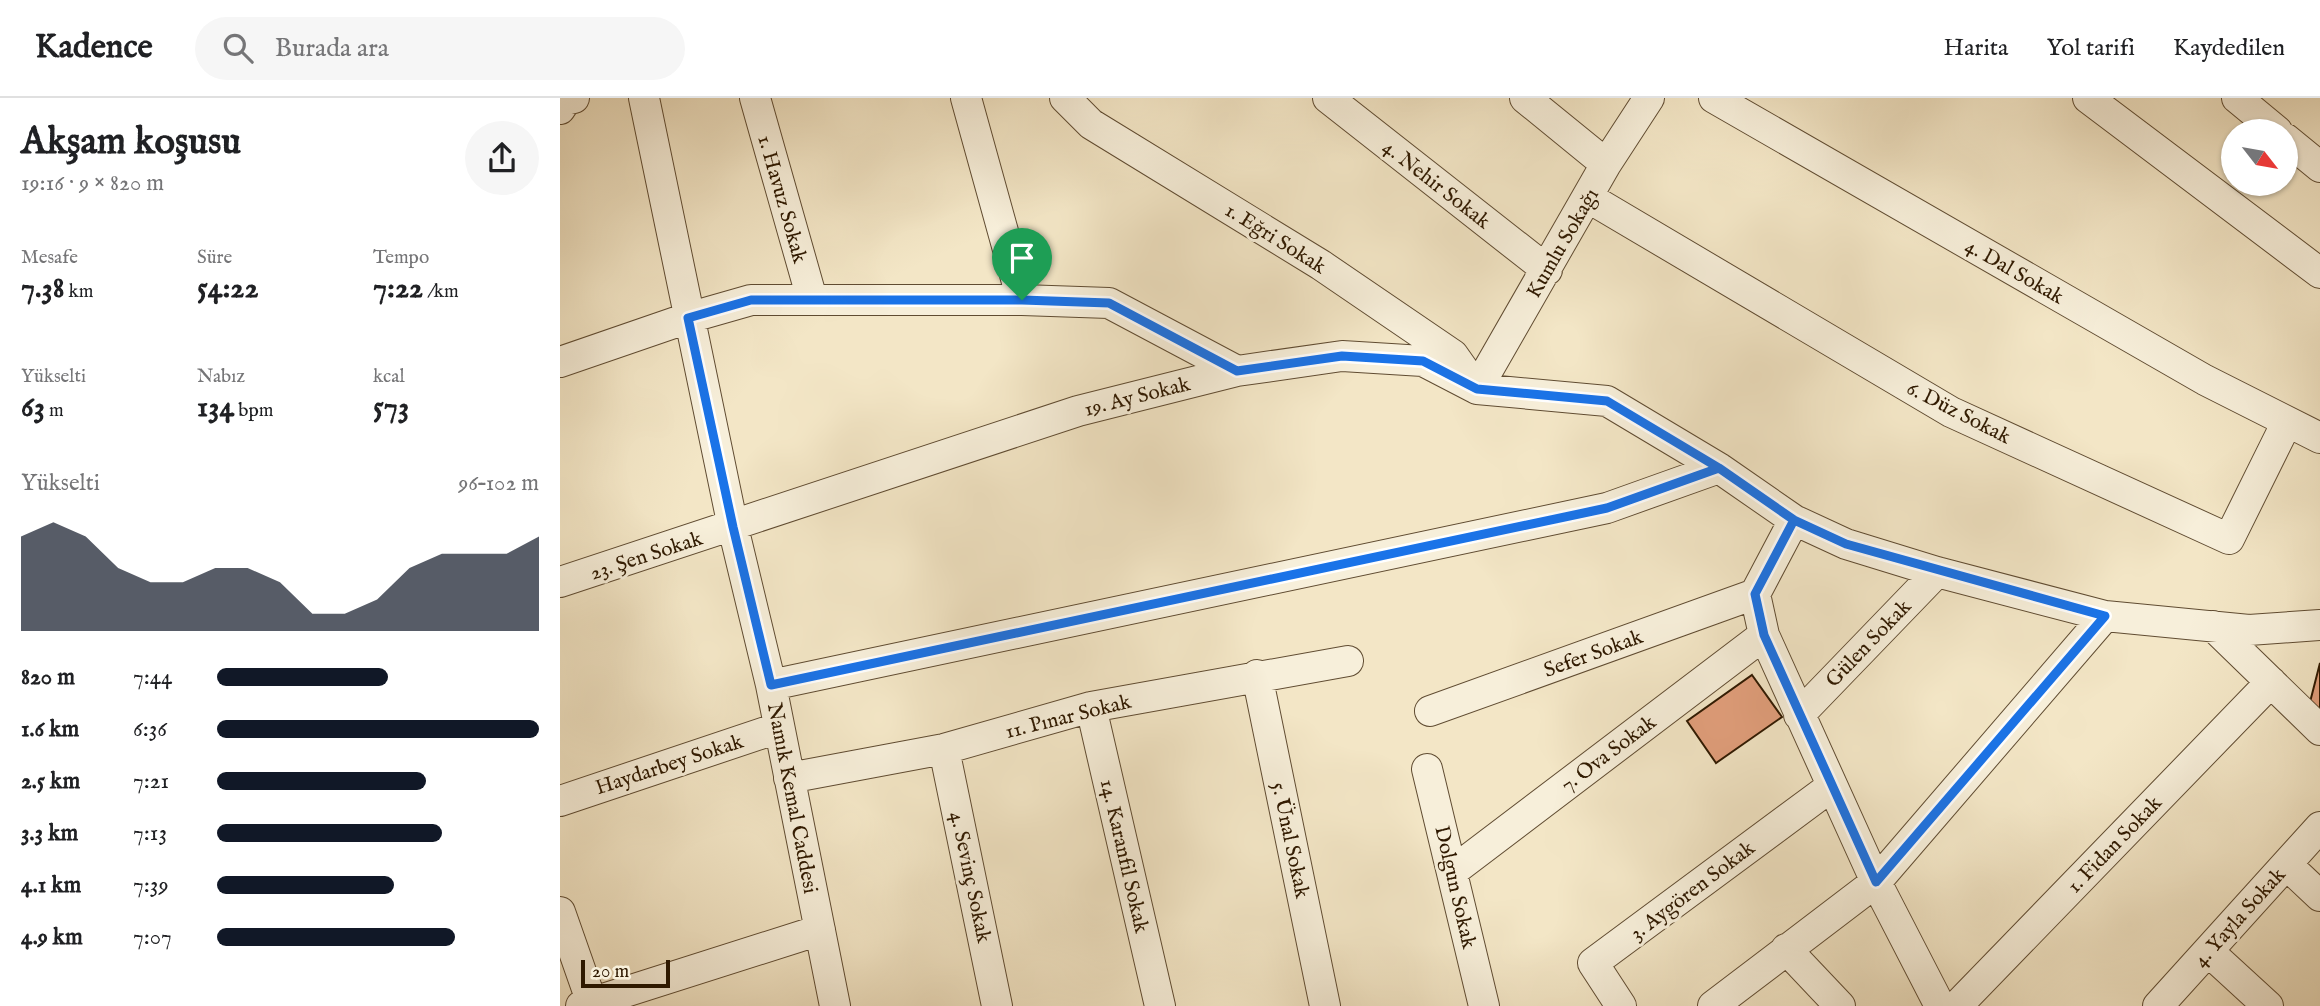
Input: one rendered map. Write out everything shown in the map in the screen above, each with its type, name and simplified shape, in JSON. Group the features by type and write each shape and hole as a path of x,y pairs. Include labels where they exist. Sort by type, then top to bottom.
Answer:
{"street":[{"path":"560,109 566,100 574,98"},
{"name":"Namık Kemal Caddesi","path":"643,98 733,527 771,685 835,1006"},
{"name":"1. Havuz Sokak","path":"755,98 812,299"},
{"path":"966,98 1022,300"},
{"name":"1. Eğri Sokak","path":"1065,98 1091,124 1321,264 1453,355 1477,389"},
{"name":"4. Nehir Sokak","path":"1328,98 1548,270"},
{"path":"1525,98 1606,164"},
{"name":"Kumlu Sokağı","path":"1477,389 1548,270 1606,164 1649,98"},
{"name":"4. Dal Sokak","path":"1714,98 2193,373 2320,438"},
{"path":"2088,98 2320,273"},
{"path":"2236,98 2262,119"},
{"path":"2298,149 2320,167"},
{"name":"6. Düz Sokak","path":"1589,198 1951,412 2229,539 2287,422"},
{"path":"560,362 688,318 751,300 1022,300 1109,303 1237,371"},
{"name":"19. Ay Sokak","path":"733,527 1078,411 1237,371 1342,356 1423,361 1477,389 1607,401 1719,468 1794,520 1846,544 1937,572 2105,616 2249,630 2320,625"},
{"path":"771,685 1607,508 1719,468"},
{"path":"1794,520 1755,594 1764,635 1876,882 1940,1006"},
{"name":"23. Şen Sokak","path":"560,582 733,527"},
{"name":"Gülen Sokak","path":"1799,715 1937,572"},
{"name":"Sefer Sokak","path":"1430,712 1755,594"},
{"path":"1713,1006 1876,882 2105,616"},
{"path":"2213,626 2320,730"},
{"name":"7. Ova Sokak","path":"1452,872 1764,635"},
{"name":"11. Pınar Sokak","path":"789,778 944,749 1091,706 1348,661"},
{"name":"5. Ünal Sokak","path":"1257,675 1325,1006"},
{"name":"1. Fidan Sokak","path":"1957,1006 2271,682"},
{"name":"14. Karanfil Sokak","path":"1091,706 1160,1006"},
{"name":"Haydarbey Sokak","path":"560,801 778,728"},
{"name":"4. Sevinç Sokak","path":"944,749 998,1006"},
{"name":"Dolgun Sokak","path":"1427,769 1484,1006"},
{"name":"3. Aygören Sokak","path":"1621,1006 1593,962 1832,786"},
{"name":"4. Yayla Sokak","path":"2158,1006 2320,827"},
{"path":"2287,865 2320,896"},
{"path":"560,912 588,1005 820,930"},
{"path":"1786,949 1840,1006"},
{"path":"2208,951 2268,1006"}],"building":[{"path":"2320,663 2320,709 2309,706"},
{"path":"1752,675 1782,717 1716,763 1687,721"}],"route":[{"path":"1022,300 751,300 688,318 733,527 771,685 1607,508 1719,468 1794,520 1755,594 1764,635 1876,882 2105,616 1937,572 1846,544 1794,520 1719,468 1607,401 1477,389 1423,361 1342,356 1237,371 1109,303 1022,300"}]}
